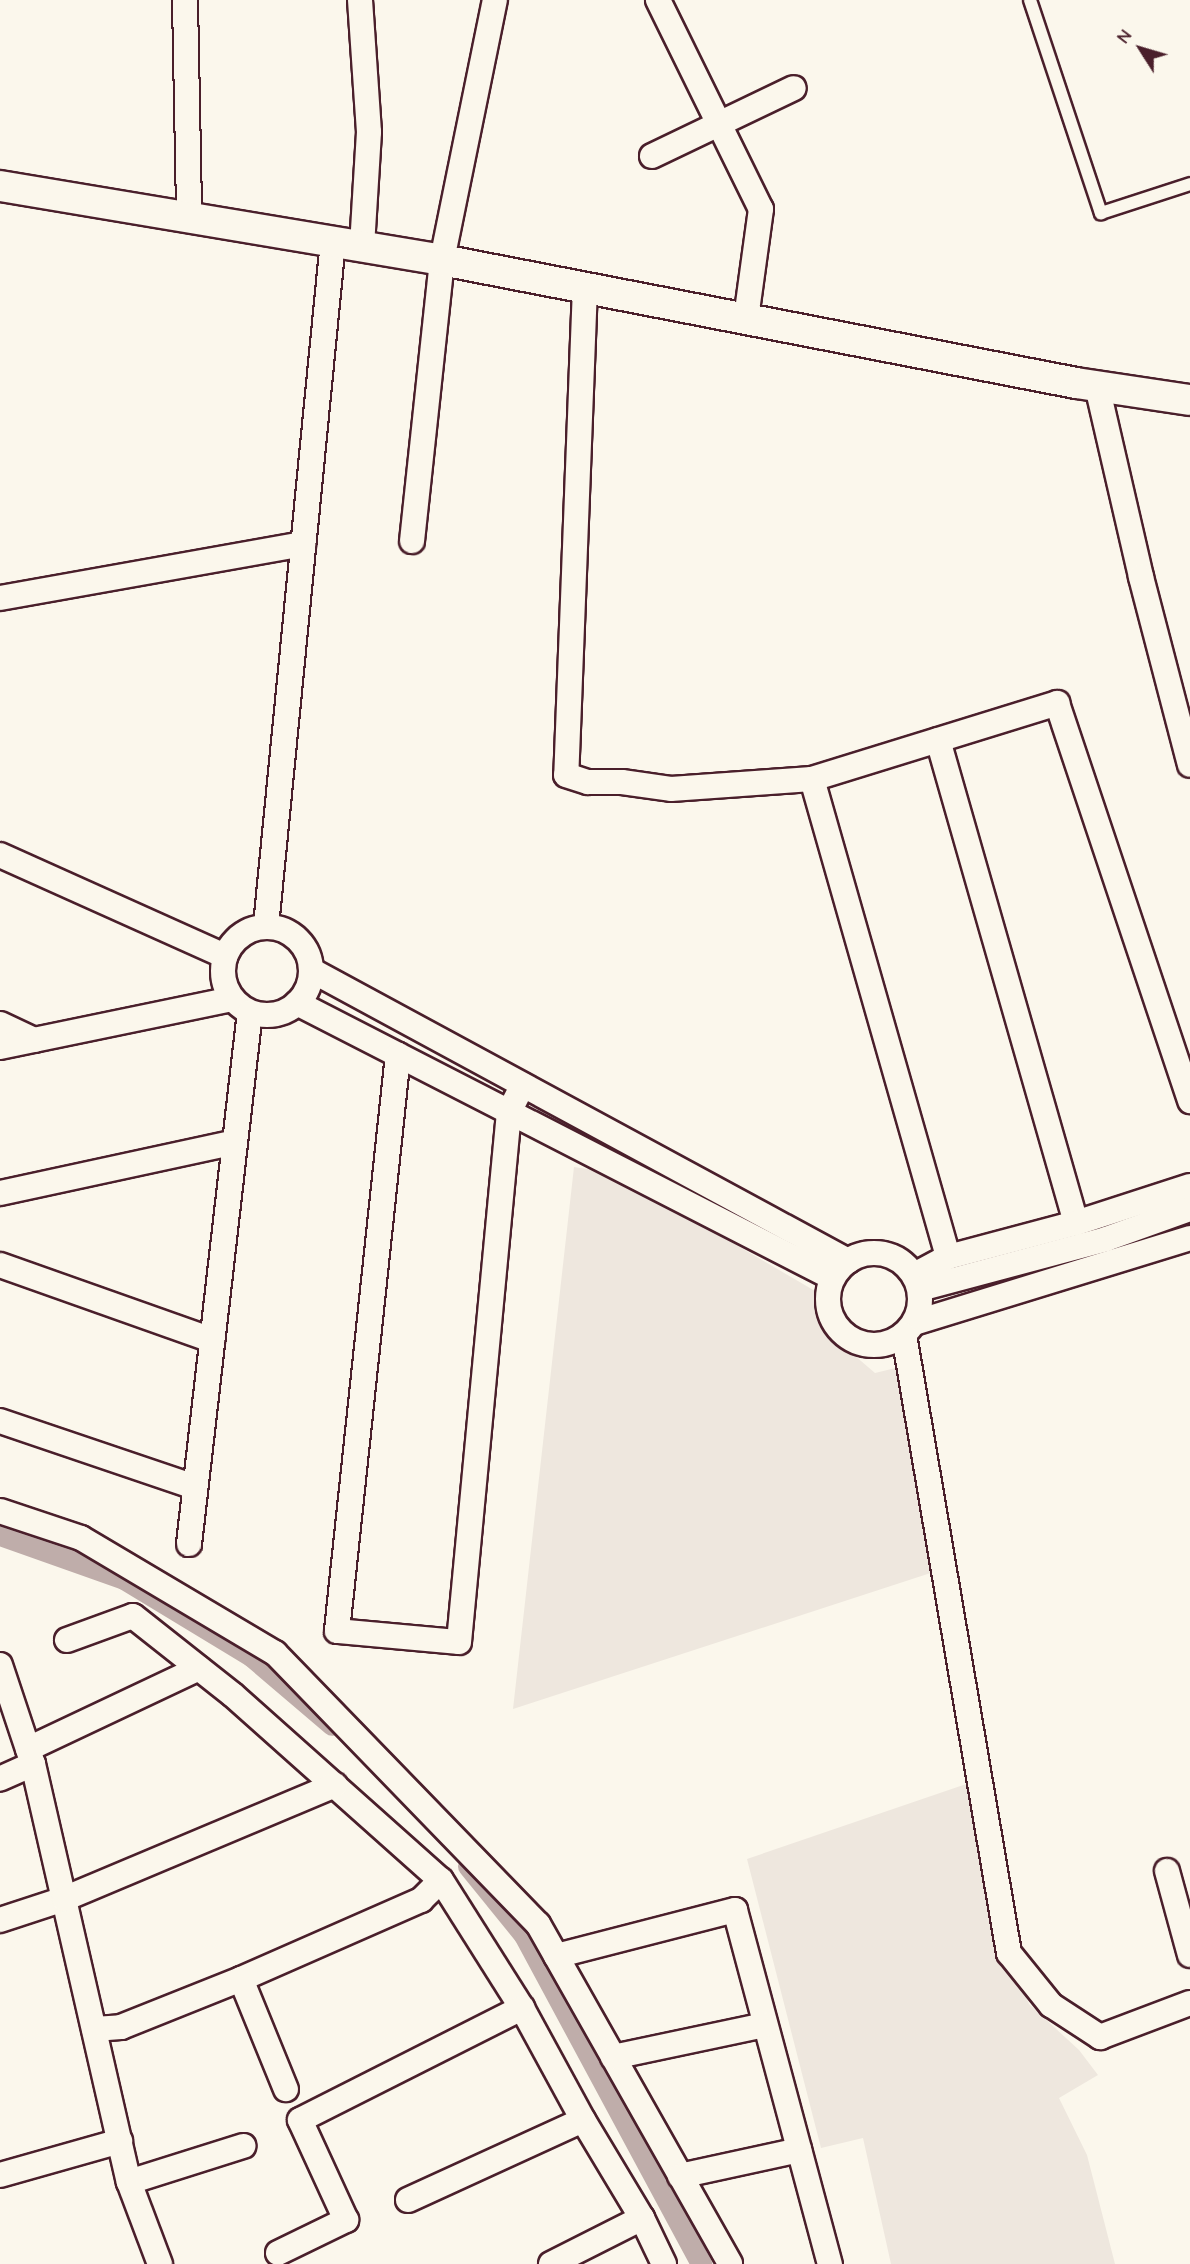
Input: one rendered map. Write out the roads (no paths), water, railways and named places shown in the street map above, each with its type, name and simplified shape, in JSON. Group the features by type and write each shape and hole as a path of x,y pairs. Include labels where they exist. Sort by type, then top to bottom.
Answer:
{"street":[{"path":"185,0 188,218"},
{"path":"360,0 369,132 362,248"},
{"path":"412,541 442,261 495,0"},
{"path":"658,0 761,209 746,318"},
{"path":"652,156 794,88"},
{"path":"0,186 442,261 1097,386 1190,400"},
{"path":"267,926 333,242"},
{"path":"585,287 566,775 588,782 622,782 671,789 811,779 1057,702 1190,1101"},
{"path":"1097,386 1141,578 1190,765"},
{"path":"0,598 303,544"},
{"path":"938,740 1076,1223"},
{"path":"811,779 947,1256"},
{"path":"0,855 225,956"},
{"path":"267,926 293,934 303,944 311,970 305,994 297,1003 271,1016 241,1005 224,985 222,971 225,956 241,935 267,926"},
{"path":"311,970 699,1180 840,1269"},
{"path":"348,1029 363,998"},
{"path":"297,1003 687,1203 840,1269"},
{"path":"0,1047 241,1005"},
{"path":"189,1544 235,1142 241,1005"},
{"path":"0,1024 34,1040"},
{"path":"398,1055 337,1631 459,1642 509,1112 523,1085"},
{"path":"588,1153 603,1128"},
{"path":"0,1193 235,1142"},
{"path":"687,1203 699,1180"},
{"path":"917,1282 947,1256 1076,1223 1190,1186"},
{"path":"1188,1217 909,1329 890,1343 875,1346 859,1343 845,1335 829,1311 827,1298 840,1269 876,1252 891,1255 917,1282 919,1312 909,1329 1009,1953 1051,2005 1100,2037 1190,2003"},
{"path":"917,1282 1190,1238"},
{"path":"0,1265 212,1340"},
{"path":"0,1421 195,1487"},
{"path":"0,1511 81,1538 275,1653 538,1924 730,2264"},
{"path":"67,1640 133,1616 199,1668 442,1880 522,2008 583,2120 642,2218 664,2264"},
{"path":"0,1665 30,1756 129,2182 160,2264"},
{"path":"0,1779 30,1756 199,1668"},
{"path":"0,1920 64,1899 335,1785"},
{"path":"1167,1871 1190,1955"},
{"path":"94,2029 121,2027 241,1979 421,1899 442,1880"},
{"path":"556,1956 735,1910 830,2264"},
{"path":"241,1979 286,2090"},
{"path":"278,2253 346,2220 300,2120 522,2008"},
{"path":"613,2057 765,2025"},
{"path":"408,2200 583,2120"},
{"path":"0,2175 120,2141"},
{"path":"129,2182 243,2146"},
{"path":"680,2176 799,2150"},
{"path":"551,2264 642,2218"}],"lane":[{"path":"1030,0 1101,213 1190,184"}],"waterway":[{"path":"0,1535 124,1579 251,1656 332,1725"},
{"path":"468,1866 524,1935 701,2264"}]}
